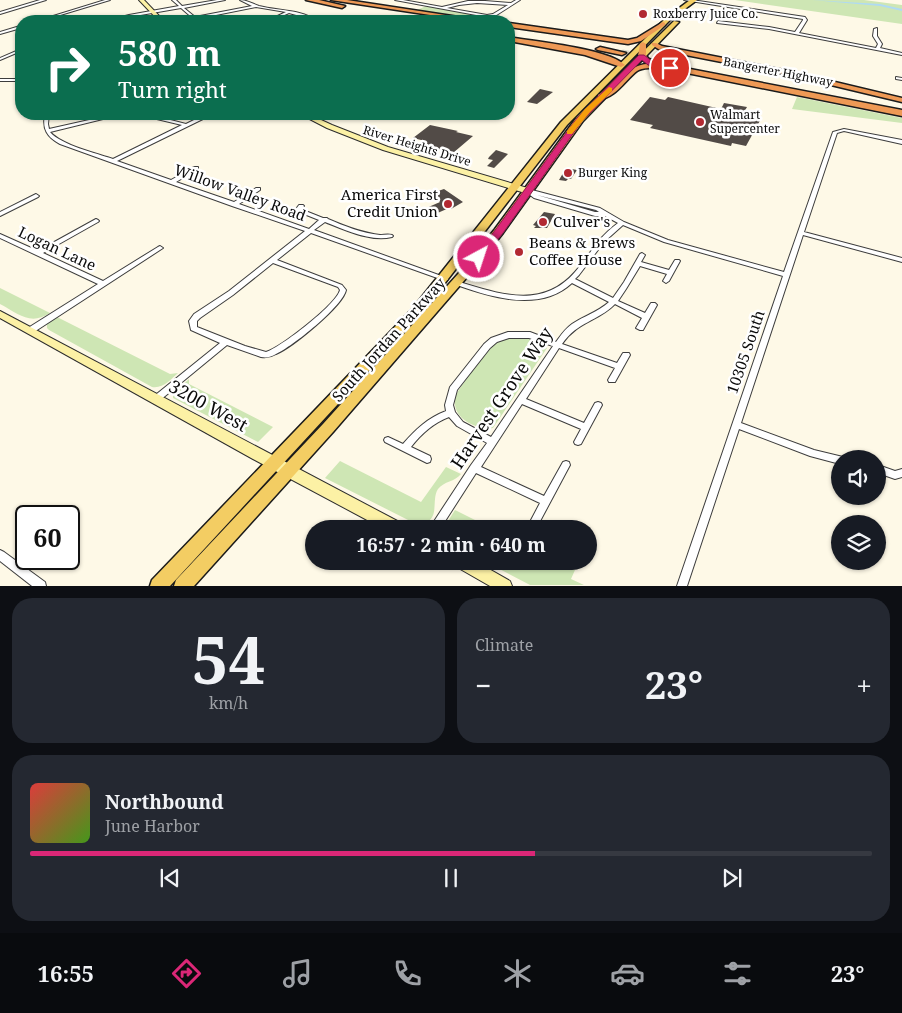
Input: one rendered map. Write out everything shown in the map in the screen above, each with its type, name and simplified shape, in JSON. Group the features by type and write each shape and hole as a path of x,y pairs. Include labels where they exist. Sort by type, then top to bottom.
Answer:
{"highway":[{"path":"327,0 418,15"},
{"path":"334,0 440,15"},
{"path":"312,1 378,14"},
{"path":"312,1 399,15"},
{"path":"515,26 591,37 638,41 655,27 663,24"},
{"name":"Bangerter Highway","path":"515,32 639,52 902,102"},
{"path":"591,37 621,43 639,52 651,63 682,71"},
{"path":"515,40 592,55 621,65"},
{"path":"592,55 605,56 658,48 789,73 902,102"},
{"path":"639,52 689,54"},
{"path":"634,65 639,52"},
{"name":"Bangerter Highway","path":"639,52 902,108"},
{"path":"601,97 615,88 638,67 650,66 902,113"}],"main road":[{"name":"South Jordan Parkway","path":"158,586 281,467 450,281 514,186 544,147 621,65 639,52 695,3 691,0 688,2 663,24 639,52"},
{"name":"South Jordan Parkway","path":"182,586 382,349 495,238 576,124 634,65"}],"street":[{"path":"0,12 44,0"},
{"path":"57,15 108,0"},
{"path":"141,0 155,15"},
{"path":"174,0 191,15"},
{"path":"137,15 223,0"},
{"path":"242,0 255,6 297,15"},
{"path":"397,0 483,15"},
{"path":"491,15 518,0"},
{"path":"691,0 804,18 805,20 796,34"},
{"path":"443,8 453,3 468,1 511,4"},
{"path":"209,15 255,6"},
{"path":"282,15 287,13"},
{"path":"718,22 878,48 902,54"},
{"path":"0,33 15,29"},
{"path":"876,29 875,36 880,44 878,48"},
{"path":"0,59 15,53"},
{"path":"0,80 15,80"},
{"path":"46,120 46,131 94,120"},
{"path":"166,120 186,125"},
{"path":"113,162 196,120"},
{"name":"River Heights Drive","path":"315,120 375,146 514,186 528,191 536,197 595,214 604,214 666,241 787,275"},
{"name":"10305 South","path":"682,586 835,132 839,130 902,142"},
{"name":"Willow Valley Road","path":"46,131 52,138 62,143 113,162 497,296 523,298 548,294 571,280"},
{"path":"171,182 196,168"},
{"path":"234,204 258,189"},
{"path":"0,214 36,196"},
{"path":"301,206 299,209 301,211 375,237 384,239 390,236"},
{"path":"272,260 338,285 343,290 341,297 301,333 276,352 266,355 257,354 194,328 195,318 231,293 272,260 309,231 325,220"},
{"path":"37,254 96,221"},
{"path":"622,223 604,236 571,280 646,317"},
{"path":"801,233 902,260"},
{"name":"Logan Lane","path":"0,236 103,284"},
{"path":"31,330 160,248"},
{"path":"613,302 642,255"},
{"path":"666,281 677,261"},
{"path":"638,263 671,273"},
{"name":"Harvest Grove Way","path":"440,520 565,334 574,324 603,310 613,302"},
{"path":"640,328 653,305"},
{"name":"3200 West","path":"0,314 381,520"},
{"path":"492,441 465,428 451,414 449,401 453,389 494,340 503,336 519,334 558,344 619,367"},
{"path":"156,399 226,342"},
{"path":"612,380 626,355"},
{"path":"520,400 586,428"},
{"path":"578,442 598,405"},
{"path":"405,448 423,426 434,419 451,414"},
{"path":"736,424 812,453 831,458"},
{"path":"388,440 427,459"},
{"path":"536,520 566,465"},
{"path":"474,468 546,502"},
{"path":"886,471 901,474"},
{"path":"0,554 41,586"},
{"path":"476,570 505,586"}],"green space":[{"path":"735,0 864,0 902,5 902,24"},
{"path":"426,6 481,15 451,15 415,11"},
{"path":"797,97 902,118 902,123 792,109"},
{"path":"0,288 50,313 43,317 30,319 19,315 0,304"},
{"path":"57,317 170,374 178,373 163,385 152,387 49,330 47,324"},
{"path":"516,337 537,341 547,348 493,428 479,427 465,421 456,410 455,403 456,395 462,385 494,345 504,339"},
{"path":"189,379 189,384 273,427 258,442 173,398 173,394"},
{"path":"340,461 421,502 446,467 461,474 438,489 433,516 430,520 408,520 325,478"},
{"path":"455,510 475,520 449,520"},
{"path":"501,570 575,570 571,579 584,585 530,585"}],"building":[{"path":"540,89 553,92 537,104 527,102"},
{"name":"Walmart Supercenter","path":"650,97 665,100 668,97 721,109 724,103 747,107 743,114 762,117 746,146 732,143 731,146 650,128 653,125 630,120"},
{"path":"430,125 473,136 453,153 421,144 425,141 413,138"},
{"path":"496,150 508,154 494,168 487,166 493,160 488,159 489,157"},
{"name":"Burger King","path":"566,168 577,170 571,179 566,181 559,180"},
{"name":"America First Credit Union","path":"444,189 463,202 451,209 449,208 433,215 424,209 440,202 429,194"},
{"name":"Culver's","path":"544,212 555,214 547,228 534,228 536,226 533,225"}],"waterway":[{"path":"814,0 880,5 902,10"}],"tunnel":[{"path":"622,53 650,58"}],"slow traffic":[{"path":"570,132 609,89"}],"place":[{"name":"Roxberry Juice Co.","path":"643,14"},
{"name":"Walmart Supercenter","path":"700,122"},
{"name":"Burger King","path":"568,173"},
{"name":"America First Credit Union","path":"448,204"},
{"name":"Culver's","path":"543,222"},
{"name":"Beans & Brews Coffee House","path":"519,252"}],"route":[{"path":"479,257 500,231 580,119 642,56 651,63 670,68"}]}
